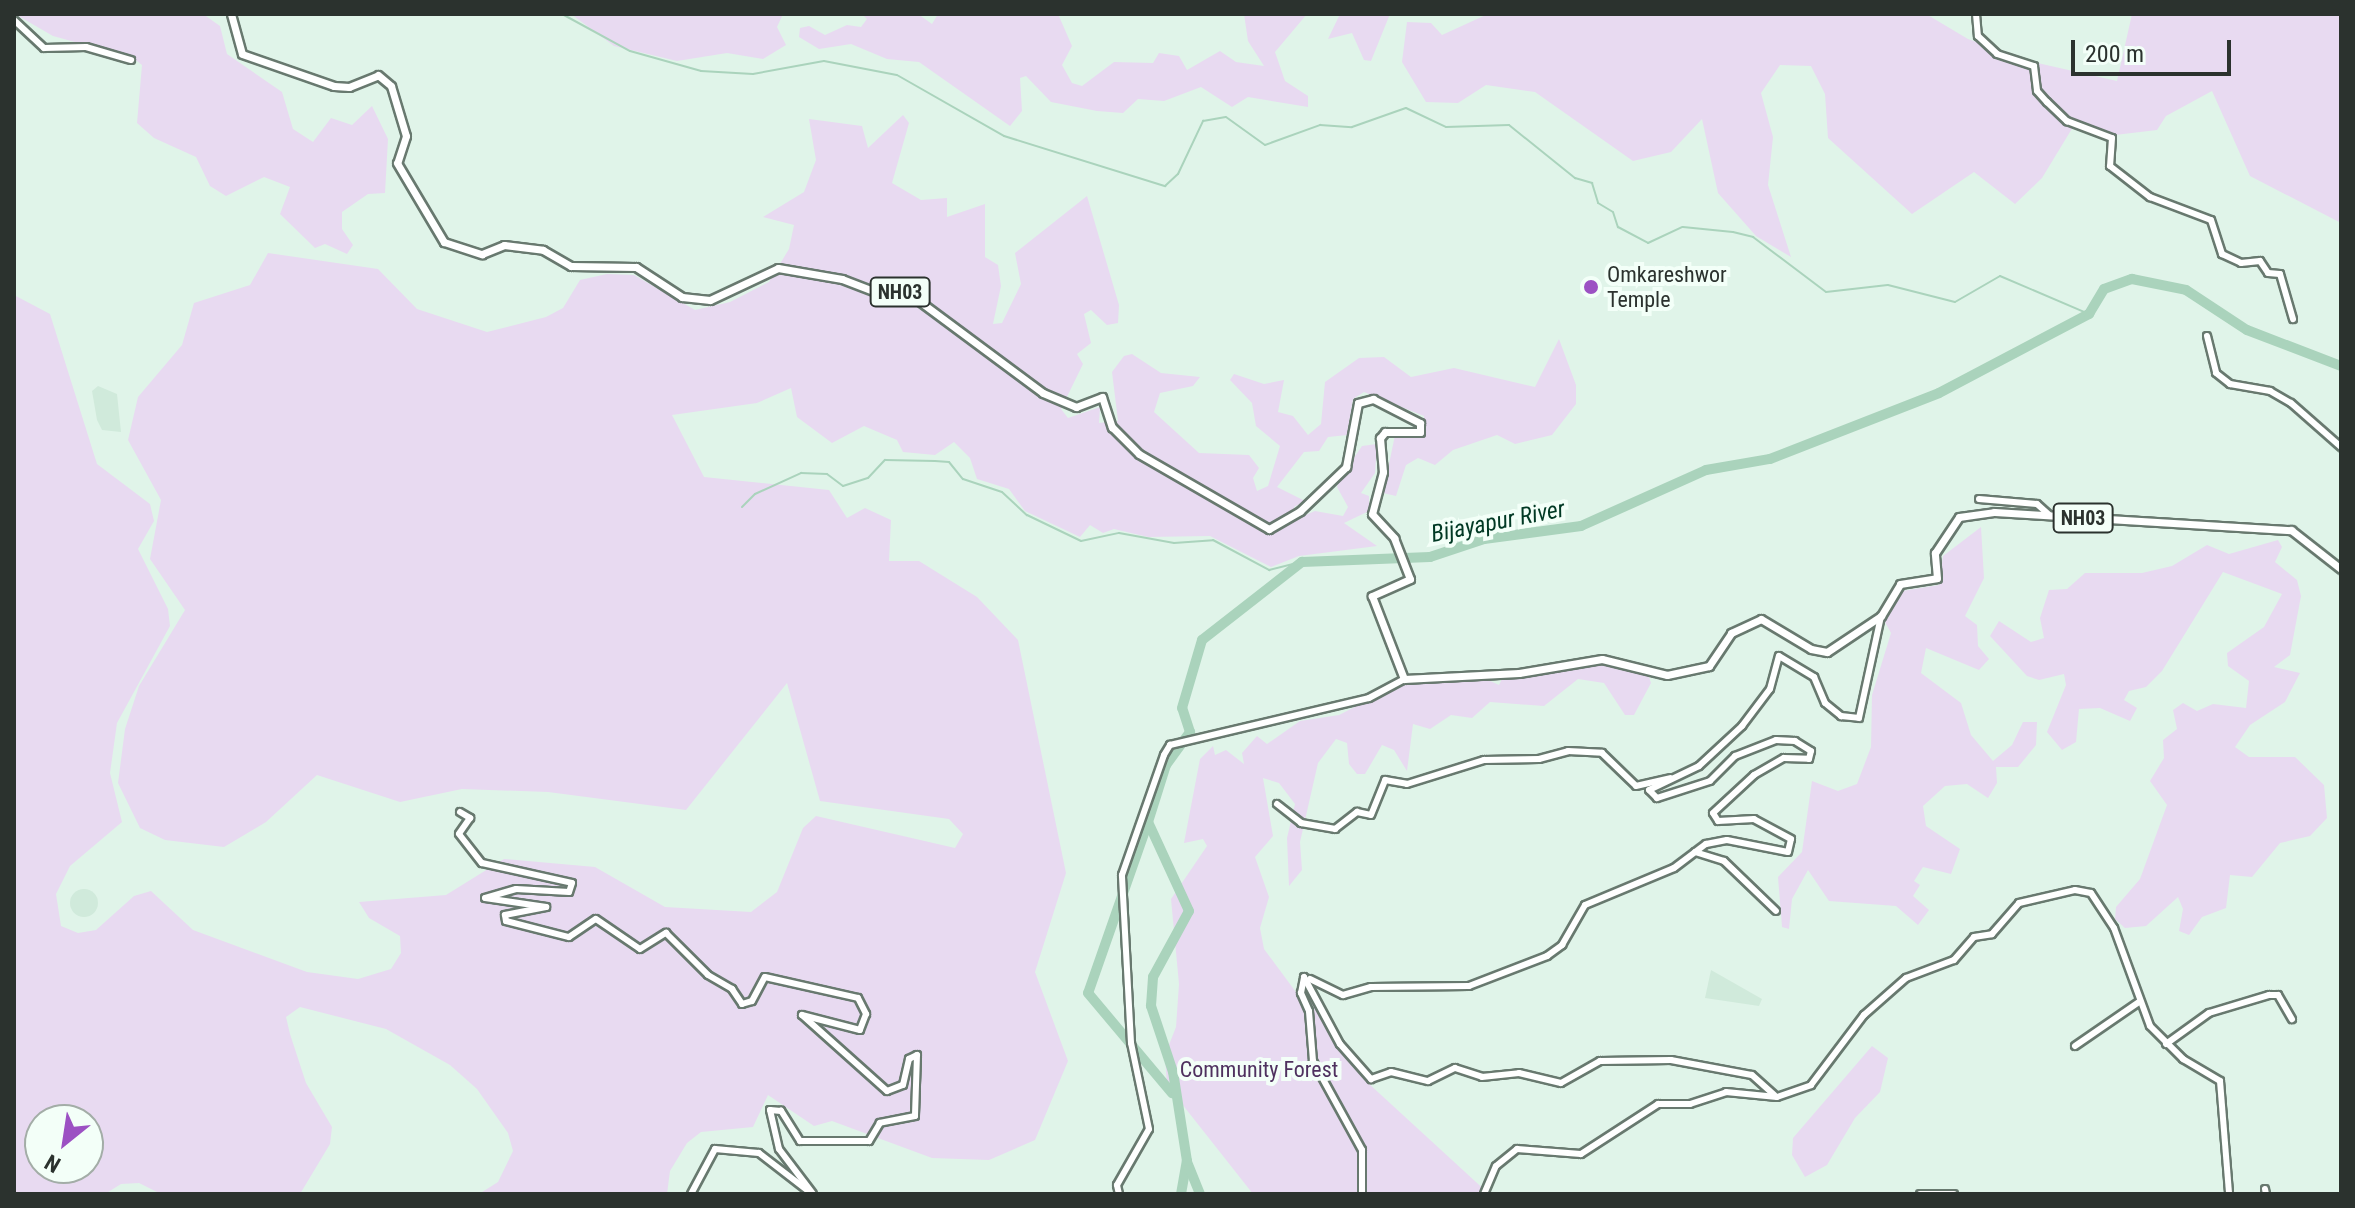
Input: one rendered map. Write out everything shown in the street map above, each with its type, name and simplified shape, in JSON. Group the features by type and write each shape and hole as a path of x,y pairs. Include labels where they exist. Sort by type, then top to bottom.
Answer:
{"main road":[{"name":"NH03","path":"231,14 242,54 334,86 349,87 378,75 391,86 406,136 397,163 444,242 482,254 504,245 543,250 571,266 636,267 682,297 710,300 778,268 842,279 878,293 907,292 1043,393 1076,407 1102,397 1112,427 1139,454 1269,529 1300,511 1346,467 1358,403 1373,399 1420,427 1420,432 1385,432 1380,438 1383,472 1372,514 1396,542 1409,575 1372,596 1404,679 1519,673 1602,659 1667,675 1709,666 1731,633 1756,620 1771,621 1821,652 1881,616 1900,584 1937,578 1935,553 1959,517 2048,514 2291,530 2341,569"}],"street":[{"path":"1976,14 1978,36 1997,54 2034,66 2037,91 2067,121 2112,138 2110,166 2150,197 2211,220 2222,254 2241,263 2260,261 2268,273 2280,274 2293,319"},
{"path":"14,20 44,48 86,47 131,60"},
{"path":"2207,336 2216,373 2230,384 2270,391 2291,403 2341,447"},
{"path":"1979,499 2037,504 2048,514"},
{"path":"1362,1194 1362,1150 1309,1046 1309,1011 1300,990 1304,977 1343,995 1371,987 1469,986 1547,956 1562,945 1585,905 1658,876 1695,852 1727,840 1790,851 1791,839 1754,819 1718,821 1713,813 1754,775 1784,758 1808,760 1812,753 1791,740 1776,740 1730,759 1714,779 1657,798 1649,795 1653,786 1699,766 1742,726 1770,689 1779,656 1814,677 1825,703 1841,716 1859,718 1881,616"},
{"path":"1119,1194 1117,1185 1149,1129 1129,1028 1122,875 1164,755 1170,745 1369,698 1404,679"},
{"path":"1277,804 1301,823 1335,829 1357,812 1371,815 1385,780 1407,784 1484,760 1539,759 1568,751 1602,753 1636,786 1677,776"},
{"path":"460,812 470,818 459,834 482,863 572,883 569,892 516,889 485,898 546,907 505,915 506,921 569,937 596,919 640,949 666,933 708,975 732,989 742,1004 752,1001 765,977 858,998 866,1014 860,1030 802,1015 887,1091 903,1085 909,1059 917,1055 915,1116 880,1123 869,1141 800,1141 781,1111 770,1110 779,1149 812,1194"},
{"path":"1695,852 1724,861 1776,911"},
{"path":"1484,1194 1496,1166 1517,1149 1581,1154 1658,1104 1690,1104 1726,1092 1777,1097 1811,1085 1864,1015 1895,987 1954,960 1974,937 1992,934 2019,903 2075,890 2091,893 2114,928 2139,1002 2166,1044 2220,1081 2229,1194"},
{"path":"1310,979 1337,1038 1371,1079 1391,1072 1428,1081 1455,1068 1482,1077 1519,1073 1561,1083 1600,1061 1671,1060 1752,1075 1777,1097"},
{"path":"2166,1044 2209,1013 2269,995 2278,995 2292,1019"},
{"path":"2075,1046 2139,1002"},
{"path":"691,1194 715,1149 759,1153 812,1194"},
{"path":"1920,1194 1954,1194"}],"shaded area":[{"path":"98,386 117,394 121,432 102,430 97,420 92,391"},
{"path":"84,889 94,893 98,903 94,913 84,917 74,913 70,903 74,893"},
{"path":"1711,970 1762,999 1759,1006 1705,998"}],"green space":[{"path":"15,14 203,14 220,26 227,54 282,92 293,129 313,142 331,118 352,125 372,106 388,139 385,193 368,194 342,212 342,229 353,245 347,254 325,244 315,248 280,214 290,187 264,177 226,196 210,186 196,157 154,138 137,123 142,65 133,58 53,36"},
{"path":"571,14 783,14 777,27 786,45 763,59 727,53 677,61 614,46"},
{"path":"862,14 918,14 932,24 938,14 1058,14 1072,46 1062,65 1072,83 1082,86 1114,62 1153,63 1159,53 1179,56 1187,70 1220,51 1236,62 1264,66 1248,41 1244,14 1307,14 1275,52 1285,81 1308,96 1308,107 1248,97 1232,107 1201,87 1164,101 1138,99 1123,113 1097,111 1051,102 1026,76 1020,78 1022,111 1010,126 919,62 887,59 851,44 819,49 799,37 800,28 809,26 825,35 847,25 861,27 867,19"},
{"path":"1340,14 1390,14 1371,61 1364,60 1352,33 1328,39"},
{"path":"1488,14 1926,14 1968,39 2029,61 2117,81 2132,14 2341,14 2341,223 2250,176 2212,91 2166,116 2157,130 2115,135 2073,127 2042,178 2015,204 1974,172 1912,214 1828,138 1825,94 1811,66 1780,65 1761,93 1773,137 1768,185 1791,257 1756,236 1718,193 1702,119 1671,152 1633,161 1535,92 1486,85 1458,103 1426,102 1402,62 1407,22 1431,23 1442,35"},
{"path":"903,115 909,123 892,183 921,200 947,198 947,217 985,204 985,257 998,265 1001,286 993,324 1002,323 1021,284 1015,253 1087,196 1119,305 1118,323 1107,325 1091,310 1084,314 1091,343 1077,354 1083,364 1061,409 1068,418 1100,407 1099,423 1118,421 1112,372 1124,356 1132,354 1161,373 1200,377 1193,386 1160,393 1154,412 1199,453 1249,455 1259,468 1253,478 1257,491 1268,486 1280,446 1256,426 1252,403 1230,380 1234,374 1264,384 1284,380 1278,412 1293,416 1308,435 1321,424 1325,382 1359,358 1384,357 1411,377 1454,368 1535,387 1559,339 1576,385 1576,404 1552,435 1515,444 1497,435 1453,450 1435,465 1418,458 1406,465 1396,496 1383,493 1395,435 1425,434 1424,416 1364,392 1353,399 1347,435 1328,437 1319,451 1304,452 1277,487 1305,501 1294,507 1296,519 1315,511 1343,516 1348,507 1337,487 1340,478 1362,446 1377,444 1375,473 1361,493 1369,496 1369,511 1344,523 1377,546 1299,556 1271,567 1210,536 1148,537 1114,529 1103,533 1090,525 1080,537 1025,511 1009,489 977,479 970,458 954,442 935,455 903,452 897,440 864,426 832,443 797,417 791,388 757,403 672,415 704,477 829,490 847,518 865,508 891,520 889,561 919,561 977,597 1018,640 1066,873 1035,972 1068,1061 1035,1140 989,1160 932,1158 832,1121 814,1126 768,1095 753,1127 701,1132 687,1143 670,1171 667,1194 479,1194 498,1182 513,1151 508,1133 477,1089 450,1065 386,1029 300,1007 286,1017 290,1034 306,1083 332,1127 330,1144 300,1194 161,1194 139,1183 121,1184 105,1194 14,1194 14,295 50,314 97,464 150,504 154,521 138,549 168,609 170,626 117,723 110,773 122,822 70,866 56,894 61,926 78,933 96,930 134,896 151,891 193,930 307,972 358,979 391,969 401,953 400,936 369,918 359,902 446,895 504,859 595,867 665,907 751,912 777,892 803,828 816,816 955,848 963,834 949,819 820,801 787,683 686,810 548,792 462,789 400,802 317,775 266,822 224,847 165,840 140,828 118,783 125,729 139,686 185,610 150,559 161,500 128,440 138,397 182,345 194,303 250,285 268,253 378,269 417,309 487,332 546,317 563,308 580,280 607,274 634,275 695,310 730,302 769,282 789,249 794,225 763,217 804,192 816,160 809,119 862,126 868,148"},
{"path":"1981,527 1984,578 1965,616 1977,625 1978,646 1989,659 1979,670 1926,648 1921,673 1961,703 1971,735 1993,761 2012,745 2023,722 2037,722 2036,745 2018,767 1996,767 1997,783 1988,798 1967,784 1945,786 1923,806 1926,826 1960,849 1951,874 1923,867 1914,881 1920,885 1913,896 1929,910 1918,925 1896,906 1829,901 1808,870 1792,899 1789,929 1782,927 1778,877 1802,852 1812,781 1838,791 1857,784 1871,747 1872,695 1891,633 1885,622 1902,591 1939,585 1943,556"},
{"path":"2278,540 2282,547 2275,562 2297,580 2301,596 2290,655 2274,667 2300,673 2285,702 2250,725 2235,747 2249,757 2295,757 2324,785 2327,818 2310,836 2280,843 2252,877 2230,875 2226,908 2202,917 2189,935 2179,931 2183,909 2178,897 2146,926 2125,928 2115,919 2116,907 2140,879 2167,805 2150,781 2164,758 2163,740 2177,729 2173,710 2183,703 2197,711 2213,704 2246,708 2249,681 2228,666 2227,653 2264,627 2282,594 2223,572 2162,671 2146,687 2129,691 2124,700 2137,708 2130,721 2100,708 2079,709 2076,742 2062,750 2047,732 2066,685 2064,674 2039,680 2027,676 1990,636 1999,621 2031,642 2044,638 2040,618 2049,590 2067,589 2085,573 2142,573 2172,566 2207,545 2229,554"},
{"name":"Community Forest","path":"1597,662 1648,674 1651,683 1634,715 1625,715 1604,683 1578,679 1544,706 1490,702 1472,718 1451,715 1430,729 1413,724 1407,771 1394,750 1382,745 1365,774 1357,774 1349,764 1347,743 1336,739 1318,763 1300,842 1302,870 1289,886 1287,838 1295,804 1279,783 1263,778 1273,836 1255,857 1269,897 1260,928 1264,949 1304,1003 1309,998 1315,1004 1367,1082 1489,1194 1253,1194 1167,1085 1165,1055 1176,1027 1179,984 1171,899 1207,846 1203,839 1184,843 1200,759 1213,746 1215,755 1226,750 1244,764 1242,753 1257,736 1267,744 1300,721 1339,715 1402,683 1477,675 1499,685 1504,675"},
{"path":"1872,1046 1888,1058 1880,1092 1855,1118 1827,1165 1805,1177 1792,1155 1793,1138"}],"waterway":[{"path":"562,14 630,51 701,71 753,74 824,61 897,75 1004,136 1165,186 1178,174 1203,121 1226,117 1265,145 1320,125 1352,127 1406,108 1446,127 1509,125 1575,178 1592,183 1598,203 1613,212 1618,227 1648,243 1683,227 1733,232 1753,237 1826,292 1888,285 1955,302 2000,276 2089,314"},
{"name":"Bijayapur River","path":"1200,1194 1187,1161 1173,1072 1151,1006 1153,977 1189,911 1148,822 1166,765 1190,732 1182,708 1202,640 1302,562 1430,557 1484,539 1581,526 1706,470 1770,459 1939,393 2089,314 2104,289 2132,279 2186,290 2247,330 2341,366"},
{"path":"742,507 755,494 801,473 827,474 843,486 868,478 885,460 949,462 963,479 1002,492 1027,515 1081,541 1119,533 1174,543 1213,540 1269,570 1302,562"},
{"path":"1148,822 1088,993 1172,1093"},
{"path":"1181,1194 1187,1161"}],"place":[{"name":"Omkareshwor Temple","path":"1591,287"}]}
